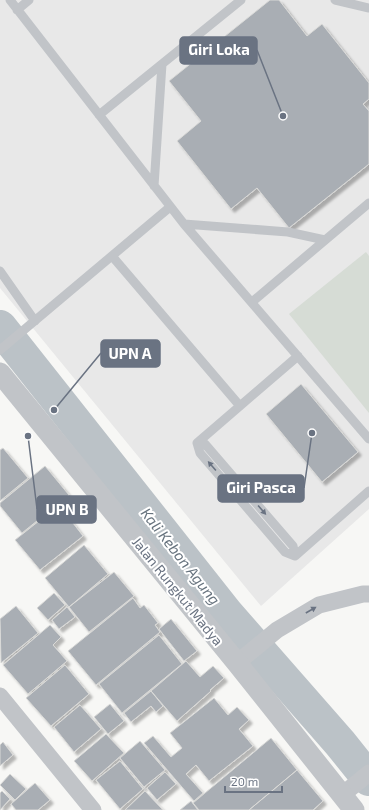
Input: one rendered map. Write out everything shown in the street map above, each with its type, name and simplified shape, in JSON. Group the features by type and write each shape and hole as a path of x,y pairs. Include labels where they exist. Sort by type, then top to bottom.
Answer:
{"street":[{"name":"Jalan Rungkut Madya","path":"0,373 244,657 355,791"},
{"path":"244,657 277,630 319,606 363,594 369,594"},
{"path":"0,696 93,810"}],"lane":[{"path":"10,0 184,224 369,439"},
{"path":"17,10 29,0"},
{"path":"99,115 242,0"},
{"path":"335,0 369,8"},
{"path":"154,186 162,64"},
{"path":"252,302 369,203"},
{"path":"0,350 170,206"},
{"path":"184,224 288,232 325,240"},
{"path":"112,256 240,406"},
{"path":"0,271 35,321"},
{"path":"298,356 197,443 200,453 285,552 295,556 369,491"}],"shaded area":[{"path":"0,0 369,0 369,509 261,606 0,288"},
{"path":"366,252 369,256 369,413 289,314"}],"building":[{"path":"270,0 279,0 307,36 322,24 369,83 369,99 363,104 369,111 369,164 289,228 257,188 231,209 177,141 201,121 169,81"},
{"path":"301,384 358,452 322,482 266,414"},
{"path":"3,448 28,478 0,501 0,450"},
{"path":"45,466 69,495 22,533 0,506 0,503"},
{"path":"59,505 83,536 40,570 15,540"},
{"path":"84,545 108,574 69,607 45,578"},
{"path":"114,572 134,596 89,632 69,607"},
{"path":"54,593 65,605 48,620 37,608"},
{"path":"133,598 140,608 144,605 158,623 155,625 160,632 96,685 68,651"},
{"path":"16,606 38,633 1,663 0,619"},
{"path":"67,607 75,617 59,629 52,620"},
{"path":"171,619 197,651 184,661 159,629"},
{"path":"50,625 61,637 53,645 67,661 28,694 3,665"},
{"path":"159,635 182,664 122,713 99,684"},
{"path":"186,661 200,677 213,666 224,678 177,721 151,691"},
{"path":"65,665 89,694 51,726 26,698"},
{"path":"151,691 163,706 156,712 151,706 131,722 124,713"},
{"path":"214,698 228,715 237,707 249,720 239,729 253,746 209,781 196,765 186,774 203,793 194,801 144,743 153,736 171,757 182,748 170,733"},
{"path":"110,704 124,721 108,734 94,717"},
{"path":"80,705 101,729 74,752 54,727"},
{"path":"106,734 124,753 92,781 74,761"},
{"path":"271,738 297,770 249,810 199,810 193,803"},
{"path":"140,741 165,770 144,787 120,758"},
{"path":"3,742 13,755 0,766 0,745"},
{"path":"120,761 143,789 120,809 96,780"},
{"path":"297,770 323,801 313,810 249,810"},
{"path":"165,772 176,784 157,800 147,788"},
{"path":"10,774 26,789 15,800 0,785"},
{"path":"35,783 50,800 38,810 16,810 11,804"},
{"path":"2,791 10,799 0,810 0,793"},
{"path":"145,791 163,810 125,810"},
{"path":"191,801 198,810 180,810"}],"waterway":[{"name":"Kali Kebon Agung","path":"0,327 227,614 340,743 369,779"}],"place":[{"name":"Giri Loka","path":"283,116"},
{"name":"UPN A","path":"54,410"},
{"name":"Giri Pasca","path":"312,433"},
{"name":"UPN B","path":"28,436"}]}
